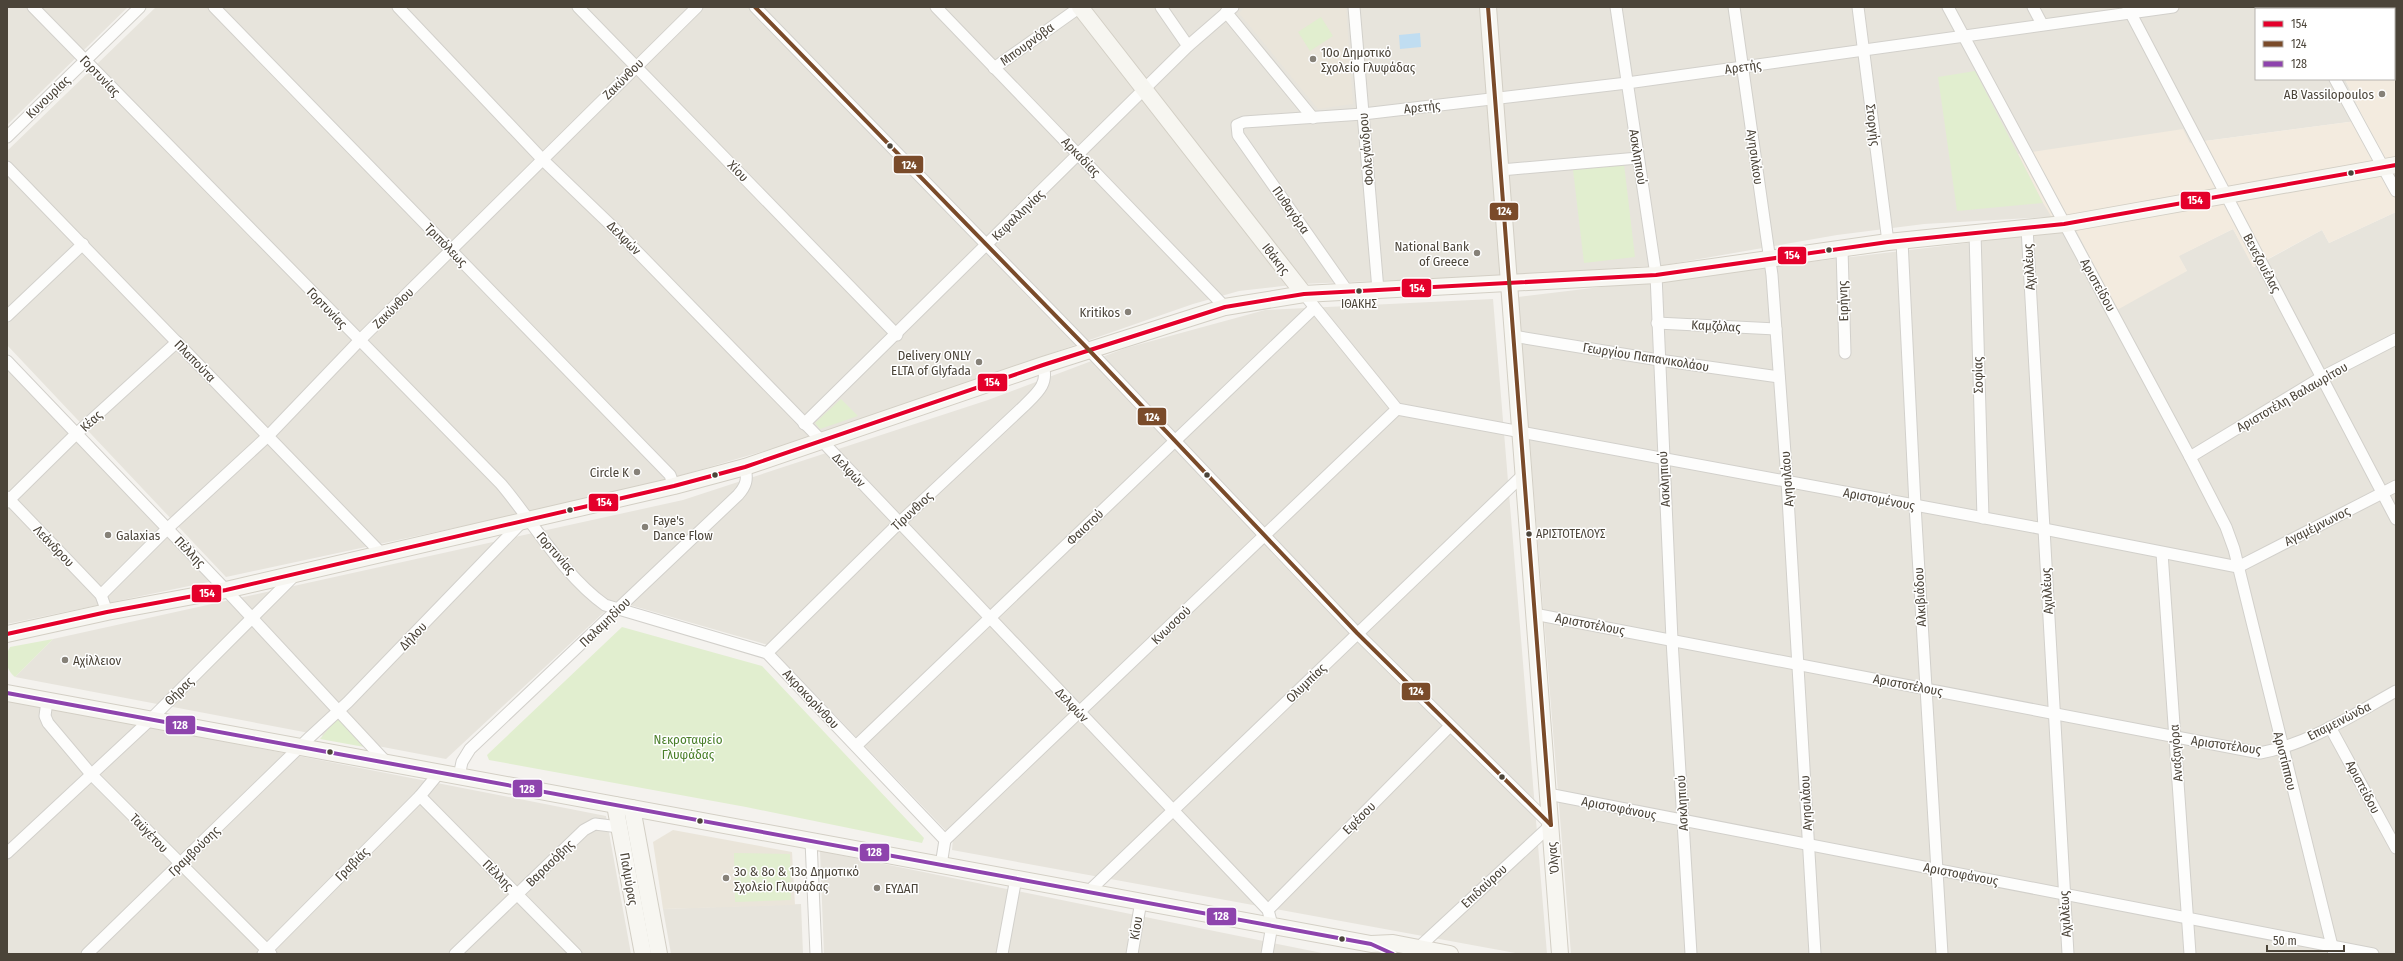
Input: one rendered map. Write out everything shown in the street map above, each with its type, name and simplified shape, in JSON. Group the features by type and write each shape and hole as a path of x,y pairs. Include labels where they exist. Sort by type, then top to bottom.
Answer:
{"main road":[{"name":"Ιθάκης","path":"1080,7 1144,92 1304,294"},
{"name":"Όλγας","path":"1488,7 1560,954"},
{"path":"8,634 107,612 226,590 383,555 674,486 745,467 1043,365 1225,307 1304,294 1656,275 1895,242 2064,224 2390,166"},
{"path":"11,691 47,701 1141,902 1371,944 1393,943 1450,954"},
{"name":"Παλμύρας","path":"615,805 643,954"},
{"name":"Παλμύρας","path":"632,808 659,954"},
{"name":"Όλγας","path":"1558,920 1568,954"},
{"path":"1371,944 1393,954"}],"street":[{"name":"Γορτυνίας","path":"32,7 501,484 525,522 593,596 605,605 618,609"},
{"name":"Κυνουρίας","path":"7,137 140,7"},
{"name":"Τριπόλεως","path":"214,7 670,476 674,486"},
{"name":"Δελφών","path":"398,7 543,160 618,232 992,618 1079,713 1268,910 1272,925"},
{"name":"Χίου","path":"578,7 896,335"},
{"name":"Ζακύνθου","path":"101,595 167,529 269,435 359,341 697,7"},
{"path":"755,7 985,246 1089,350 1264,537 1357,633 1551,825"},
{"name":"Αρκαδίας","path":"936,7 1225,307"},
{"name":"Μπουρνόβα","path":"994,68 1080,7"},
{"path":"1161,7 1188,46"},
{"name":"Φολεγάνδρου","path":"1354,7 1378,290"},
{"name":"Ασκληπιού","path":"1616,7 1656,275 1672,640 1691,954"},
{"name":"Αγησιλάου","path":"1734,7 1769,259 1776,329 1787,481 1815,954"},
{"name":"Στοργής","path":"1858,7 1895,242"},
{"name":"Αριστείδου","path":"1948,7 2190,457 2226,527 2238,567"},
{"path":"2033,7 2042,24"},
{"name":"Αρετής","path":"1236,128 1244,122 1363,114 1627,83 1965,38 2129,10 2173,7"},
{"path":"1230,9 1313,118"},
{"name":"Κεφαλληνίας","path":"804,424 1144,92 1188,46 1230,9"},
{"name":"Βενεζουέλας","path":"2129,10 2396,519"},
{"path":"2336,80 2390,166 2396,191"},
{"name":"Πυθαγόρα","path":"1236,128 1238,135 1348,292"},
{"path":"1501,170 1638,158"},
{"name":"Πλαπούτα","path":"7,167 269,435 383,555"},
{"name":"Αχιλλέως","path":"2027,228 2068,954"},
{"name":"Σοφίας","path":"1975,233 1983,518"},
{"name":"Αλκιβιάδου","path":"1895,242 1915,505 1942,954"},
{"path":"7,316 83,244"},
{"name":"Ειρήνης","path":"1842,249 1845,353"},
{"name":"Ιθάκης","path":"1304,294 1397,409"},
{"name":"Φαιστού","path":"856,746 992,618 1174,441 1314,308"},
{"name":"Καμζόλας","path":"1657,323 1776,329"},
{"name":"Γεωργίου Παπανικολάου","path":"1513,336 1659,360 1779,377"},
{"name":"Αριστοτέλη Βαλαωρίτου","path":"2190,457 2322,377 2396,339"},
{"name":"Κέας","path":"8,500 76,434 177,342"},
{"name":"Πέλλης","path":"7,361 252,617 387,763"},
{"name":"Τίρυνθιος","path":"767,653 899,523 1042,387 1046,374 1043,365"},
{"path":"1397,409 1520,431"},
{"name":"Κνωσσού","path":"945,840 1397,409"},
{"name":"Αριστομένους","path":"1520,431 1983,518 2044,528 2162,553 2238,567"},
{"name":"Παλαμηδίου","path":"459,776 462,762 470,749 556,670 618,609 738,496 745,486 747,477 745,467"},
{"name":"Ολυμπίας","path":"1088,892 1524,474"},
{"name":"Αγαμέμνωνος","path":"2238,567 2396,486"},
{"name":"Λεάνδρου","path":"8,500 101,595"},
{"name":"Δήλου","path":"300,747 339,710 525,522"},
{"name":"Αναξαγόρα","path":"2162,553 2189,917 2190,954"},
{"name":"Αριστίππου","path":"2238,567 2333,950"},
{"name":"Θήρας","path":"7,854 90,774 150,720 295,574"},
{"path":"101,595 107,612"},
{"name":"Ακροκορίνθου","path":"618,609 767,653 945,840"},
{"name":"Αριστοτέλους","path":"1534,614 2054,713 2175,738 2260,753 2282,749"},
{"name":"Επαμεινώνδα","path":"2282,749 2330,727 2396,691"},
{"name":"Ταϋγέτου","path":"47,701 46,716 48,723 90,774 267,953"},
{"name":"Εφέσου","path":"1268,910 1450,726"},
{"name":"Αριστείδου","path":"2330,727 2396,848"},
{"name":"Γραμβούσης","path":"87,954 300,747"},
{"name":"Γραβιάς","path":"267,953 420,796 439,773"},
{"name":"Αριστοφάνους","path":"1548,794 2189,917 2333,950 2374,954"},
{"name":"Πέλλης","path":"420,796 576,954"},
{"name":"Βαρασόβης","path":"455,954 584,830 595,824 619,827"},
{"name":"Επιδαύρου","path":"1418,948 1551,825"},
{"path":"941,865 945,840"},
{"path":"811,841 816,954"},
{"path":"1002,954 1016,878"},
{"name":"Κίου","path":"1132,954 1141,902"},
{"path":"1267,954 1272,925"}],"shaded area":[{"path":"7,7 128,7 7,125"},
{"path":"156,7 2396,7 2395,58 2395,8 2255,8 2255,80 2345,80 2364,120 2190,143 2067,216 1924,224 1837,235 1665,265 1502,276 1300,284 1239,291 1193,304 802,440 658,482 538,510 226,577 7,345 7,151"},
{"name":"10o Δημοτικό Σχολείο Γλυφάδας","path":"1245,7 1346,7 1353,104 1318,109 1239,13"},
{"path":"2395,58 2396,212 2329,243 2322,230 2253,267 2233,229 2179,256 2187,271 2117,310 2076,230 2061,232 2043,203 2018,154 2183,129 2190,143 2364,120 2345,80 2395,80"},
{"path":"2396,212 2396,954 1571,954 1518,297 2076,230 2187,271 2178,256 2233,229 2254,267 2322,230 2329,243"},
{"path":"1493,299 1547,954 1521,954 952,850 953,838 768,645 616,601 446,759 15,677 53,639 683,500 988,400 1126,348 1265,310"},
{"path":"7,370 213,581 7,624"},
{"path":"7,699 606,816 631,954 7,954"},
{"name":"3ο & 8ο & 13ο Δημοτικό Σχολείο Γλυφάδας","path":"673,830 792,852 795,905 663,909 653,842"},
{"path":"820,851 1327,954 824,954"},
{"path":"801,904 803,954 671,954 663,909"}],"green space":[{"path":"1321,17 1333,36 1310,51 1298,32"},
{"path":"1975,71 2043,203 1957,211 1938,77"},
{"path":"1624,164 1635,257 1584,263 1573,170"},
{"path":"841,399 858,416 820,429 815,423"},
{"name":"Νεκροταφείο Γλυφάδας","path":"622,627 762,666 924,838 922,843 746,807 489,760 487,755"},
{"path":"53,639 15,677 12,674 7,663 7,655 10,647"},
{"path":"341,714 370,748 320,739"},
{"path":"734,853 790,854 791,900 735,902"}],"water":[{"path":"1420,33 1421,47 1400,49 1399,35"}],"transit line":[{"name":"124","path":"755,7 1089,350 1357,633 1551,825"},
{"name":"124","path":"1488,7 1551,825"},
{"name":"154","path":"7,634 107,612 226,590 674,486 745,467 1043,365 1225,307 1304,294 1656,275 1888,242 2064,224 2396,165"},
{"name":"128","path":"7,693 1371,944 1393,954"}],"place":[{"name":"10o Δημοτικό Σχολείο Γλυφάδας","path":"1313,59"},
{"name":"AB Vassilopoulos","path":"2382,94"},
{"name":"National Bank of Greece","path":"1477,253"},
{"name":"ΙΘΑΚΗΣ","path":"1359,291"},
{"name":"Kritikos","path":"1128,312"},
{"name":"Delivery ONLY ELTA of Glyfada","path":"979,362"},
{"name":"Circle K","path":"637,472"},
{"name":"Faye's Dance Flow","path":"645,527"},
{"name":"ΑΡΙΣΤΟΤΕΛΟΥΣ","path":"1529,534"},
{"name":"Galaxias","path":"108,535"},
{"name":"Αχίλλειον","path":"65,660"},
{"name":"3ο & 8ο & 13ο Δημοτικό Σχολείο Γλυφάδας","path":"726,878"},
{"name":"ΕΥΔΑΠ","path":"877,888"}]}
